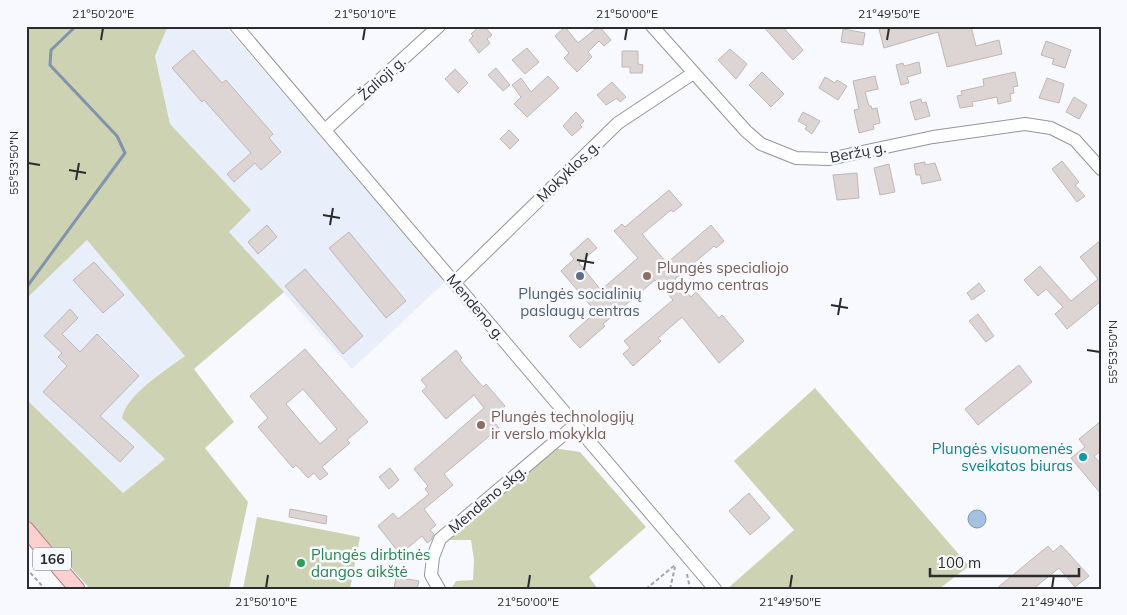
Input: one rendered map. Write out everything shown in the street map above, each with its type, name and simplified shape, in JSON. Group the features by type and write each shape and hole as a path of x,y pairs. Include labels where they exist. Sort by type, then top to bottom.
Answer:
{"main road":[{"name":"166","path":"26,529 77,589"}],"street":[{"name":"Mendeno g.","path":"236,26 576,424 714,589"},
{"name":"Žalioji g.","path":"325,130 439,26"},
{"name":"Beržų g.","path":"652,26 692,74 746,132 761,144 796,158 829,159 933,137 1025,124 1051,128 1074,140 1101,169"},
{"name":"Mokyklos g.","path":"455,282 618,123 692,74"},
{"name":"Mendeno skg.","path":"439,589 431,575 436,548 440,539 576,424"}],"path":[{"path":"670,589 676,561"},
{"path":"646,589 675,565"},
{"path":"26,568 45,589"},
{"path":"687,574 690,589"}],"shaded area":[{"path":"168,26 225,26 446,281 352,369 229,232 251,210 170,124 155,56"},
{"path":"87,240 185,356 156,376 123,418 165,459 123,493 26,399 26,299"}],"green space":[{"path":"26,26 168,26 155,56 170,124 251,210 229,232 284,292 194,369 234,422 205,448 248,502 229,589 90,589 26,517 26,399 123,493 165,459 122,418 125,409 148,383 185,356 87,240 26,299"},
{"path":"815,388 969,566 939,589 727,589 794,530 734,461"},
{"path":"553,448 580,452 646,527 589,577 598,589 451,589 456,581 473,580 474,560 471,540 449,540 449,535"},
{"name":"Plungės dirbtinės dangos aikštė","path":"257,517 360,537 350,589 243,589"}],"water":[{"path":"973,510 981,510 986,515 984,526 973,528 968,523 968,515"}],"building":[{"path":"480,26 484,26 492,35 487,39 490,43 479,53 469,40 473,36 471,34"},
{"path":"599,26 611,40 604,46 599,41 588,52 592,57 577,72 564,58 569,53 555,36 565,27 578,43"},
{"path":"763,26 782,26 803,50 793,60"},
{"path":"891,26 971,26 976,46 999,40 1002,54 947,67 938,32 884,48 879,29"},
{"path":"843,29 865,33 863,45 841,42"},
{"path":"1046,41 1071,50 1065,68 1052,64 1054,59 1041,55"},
{"path":"527,48 539,62 525,74 512,60"},
{"path":"730,49 747,64 736,79 718,60"},
{"path":"193,50 222,83 226,80 273,134 269,138 281,152 261,170 255,163 234,182 227,174 251,153 204,100 202,102 172,68"},
{"path":"622,51 638,51 638,64 643,65 642,73 630,73 630,67 622,67"},
{"path":"919,62 921,73 907,77 909,83 901,85 896,65 903,63 904,66"},
{"path":"496,68 510,85 503,91 488,75"},
{"path":"455,69 468,83 458,93 445,79"},
{"path":"762,72 784,94 771,107 749,85"},
{"path":"1015,72 1018,86 1013,87 1014,93 1010,94 1011,101 998,104 997,97 972,102 973,106 960,108 957,96 962,95 961,91 984,86 983,79"},
{"path":"548,76 559,88 527,117 514,104 521,97 512,85 521,78 531,92"},
{"path":"875,76 878,89 865,92 869,106 872,109 877,108 880,123 873,125 874,129 859,133 854,110 859,109 853,81"},
{"path":"825,77 835,83 837,80 847,86 838,100 819,88"},
{"path":"1047,78 1064,84 1059,103 1039,98"},
{"path":"612,82 626,97 620,102 617,98 606,105 597,95"},
{"path":"1074,97 1087,105 1079,119 1066,112"},
{"path":"921,99 922,103 926,102 930,116 915,120 910,102"},
{"path":"576,112 584,121 580,125 582,127 572,136 563,126"},
{"path":"803,112 820,121 812,134 805,129 807,126 798,121"},
{"path":"509,130 519,140 510,149 500,139"},
{"path":"1062,161 1079,182 1075,185 1085,196 1077,202 1052,169"},
{"path":"925,162 925,165 935,163 941,180 922,184 920,175 916,175 914,164"},
{"path":"889,164 895,192 880,195 874,168"},
{"path":"857,173 859,198 837,200 833,175"},
{"name":"Plungės specialiojo ugdymo centras","path":"669,190 682,205 673,212 671,210 642,234 667,263 711,225 724,241 716,248 714,246 675,279 691,297 696,292 719,318 722,315 744,341 719,363 682,317 658,338 661,341 633,366 623,354 630,348 624,341 673,300 655,280 603,324 605,326 580,348 569,336 596,312 561,271 574,259 570,254 588,238 597,248 579,263 601,290 638,258 614,231 622,224 625,227"},
{"path":"267,225 277,237 258,254 248,242"},
{"path":"349,232 406,301 386,318 329,248"},
{"path":"1101,240 1101,301 1067,329 1055,314 1063,307 1046,289 1038,296 1024,280 1040,266 1071,301 1098,279 1080,257"},
{"path":"94,262 124,295 103,313 73,280"},
{"path":"305,269 363,336 343,354 285,286"},
{"path":"979,283 985,291 972,300 967,293"},
{"path":"70,309 78,318 62,334 80,352 97,334 139,376 100,416 134,447 120,462 43,392 67,366 58,357 62,353 44,336"},
{"path":"978,314 994,336 986,342 969,321"},
{"path":"305,349 368,422 347,440 350,443 322,467 328,474 320,480 314,473 308,478 296,465 293,468 258,427 268,418 250,396","holes":["303,389 337,429 320,444 286,404"]},
{"name":"Plungės technologijų ir verslo mokykla","path":"456,350 462,358 460,360 483,387 486,384 505,406 491,418 499,428 444,474 453,485 424,509 436,525 430,530 434,534 431,540 427,543 422,536 400,554 378,526 393,513 398,519 429,494 425,489 428,486 414,469 484,408 474,395 446,419 422,391 427,387 421,380"},
{"path":"1019,365 1032,382 978,425 965,409"},
{"name":"Plungės visuomenės sveikatos biuras","path":"1101,421 1101,451 1094,456 1101,464 1101,494 1071,458 1085,447 1079,439"},
{"path":"390,468 399,480 389,489 379,477"},
{"path":"749,493 770,518 750,535 729,511"},
{"path":"290,509 327,516 326,524 289,517"},
{"path":"1061,545 1089,576 1075,587 1059,568 1033,589 996,589 1048,546 1053,552"},
{"path":"396,577 419,581 417,589 394,589"}],"waterway":[{"path":"26,288 125,153 117,136 50,65 51,50 76,26"}],"place":[{"name":"Plungės socialinių paslaugų centras","path":"580,276"},
{"name":"Plungės specialiojo ugdymo centras","path":"647,276"},
{"name":"Plungės technologijų ir verslo mokykla","path":"481,425"},
{"name":"Plungės visuomenės sveikatos biuras","path":"1083,457"},
{"name":"Plungės dirbtinės dangos aikštė","path":"301,563"}]}
